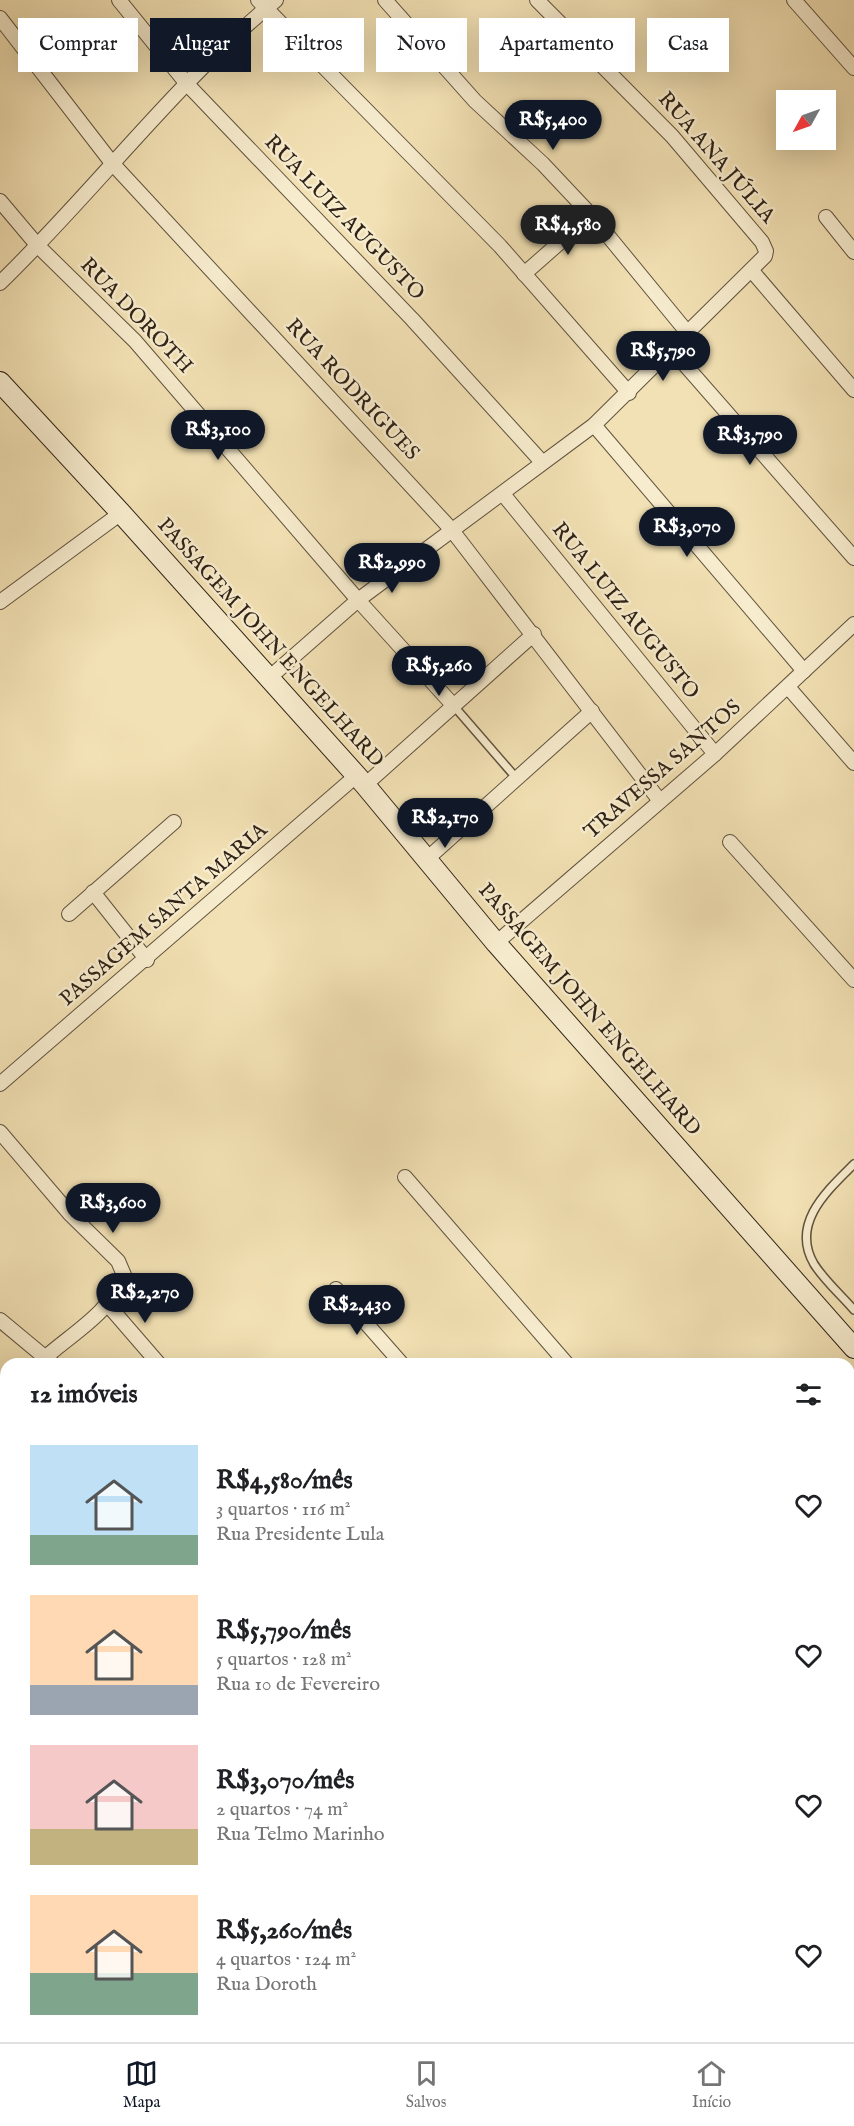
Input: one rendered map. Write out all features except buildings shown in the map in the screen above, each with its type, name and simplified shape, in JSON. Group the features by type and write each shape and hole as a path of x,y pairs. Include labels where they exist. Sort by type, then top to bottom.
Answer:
{"main road":[{"name":"PASSAGEM JOHN ENGELHARD","path":"0,382 122,513 361,781 428,858 496,943 854,1347"}],"street":[{"name":"RUA LUIZ AUGUSTO","path":"120,0 187,84 412,320 541,461"},
{"path":"385,0 475,101 543,164 591,215 687,332"},
{"name":"RUA ANA JÚLIA","path":"537,0 672,136 762,242 766,250 765,256 752,271"},
{"path":"794,0 854,68"},
{"path":"0,283 38,246 187,84 267,3 524,274 629,393"},
{"name":"RUA RODRIGUES","path":"0,18 112,163 451,529 534,634 660,801"},
{"name":"RUA DOROTH","path":"0,201 38,246 135,341 358,600 453,705"},
{"path":"524,274 591,215"},
{"path":"826,217 854,252"},
{"path":"269,678 358,600 451,529 502,494 541,461 594,425 752,271 854,390"},
{"path":"672,350 854,558"},
{"path":"594,425 804,671"},
{"name":"RUA LUIZ AUGUSTO","path":"502,494 715,754"},
{"path":"1,599 122,513"},
{"name":"TRAVESSA SANTOS","path":"496,943 715,754 854,624"},
{"name":"PASSAGEM SANTA MARIA","path":"0,1084 453,705 534,634"},
{"path":"788,687 854,762"},
{"path":"428,858 518,780 592,711"},
{"path":"69,914 174,822"},
{"path":"730,842 854,980"},
{"path":"93,892 147,960"},
{"path":"0,1132 70,1214 118,1261 124,1275 118,1292 108,1305 48,1358"},
{"path":"405,1176 562,1358"},
{"path":"336,1289 397,1358"},
{"path":"108,1305 154,1358"},
{"path":"0,1320 42,1358"}],"lane":[{"path":"453,705 518,780"},
{"path":"854,1164 813,1208 807,1230 808,1249 814,1264 854,1310"}]}
